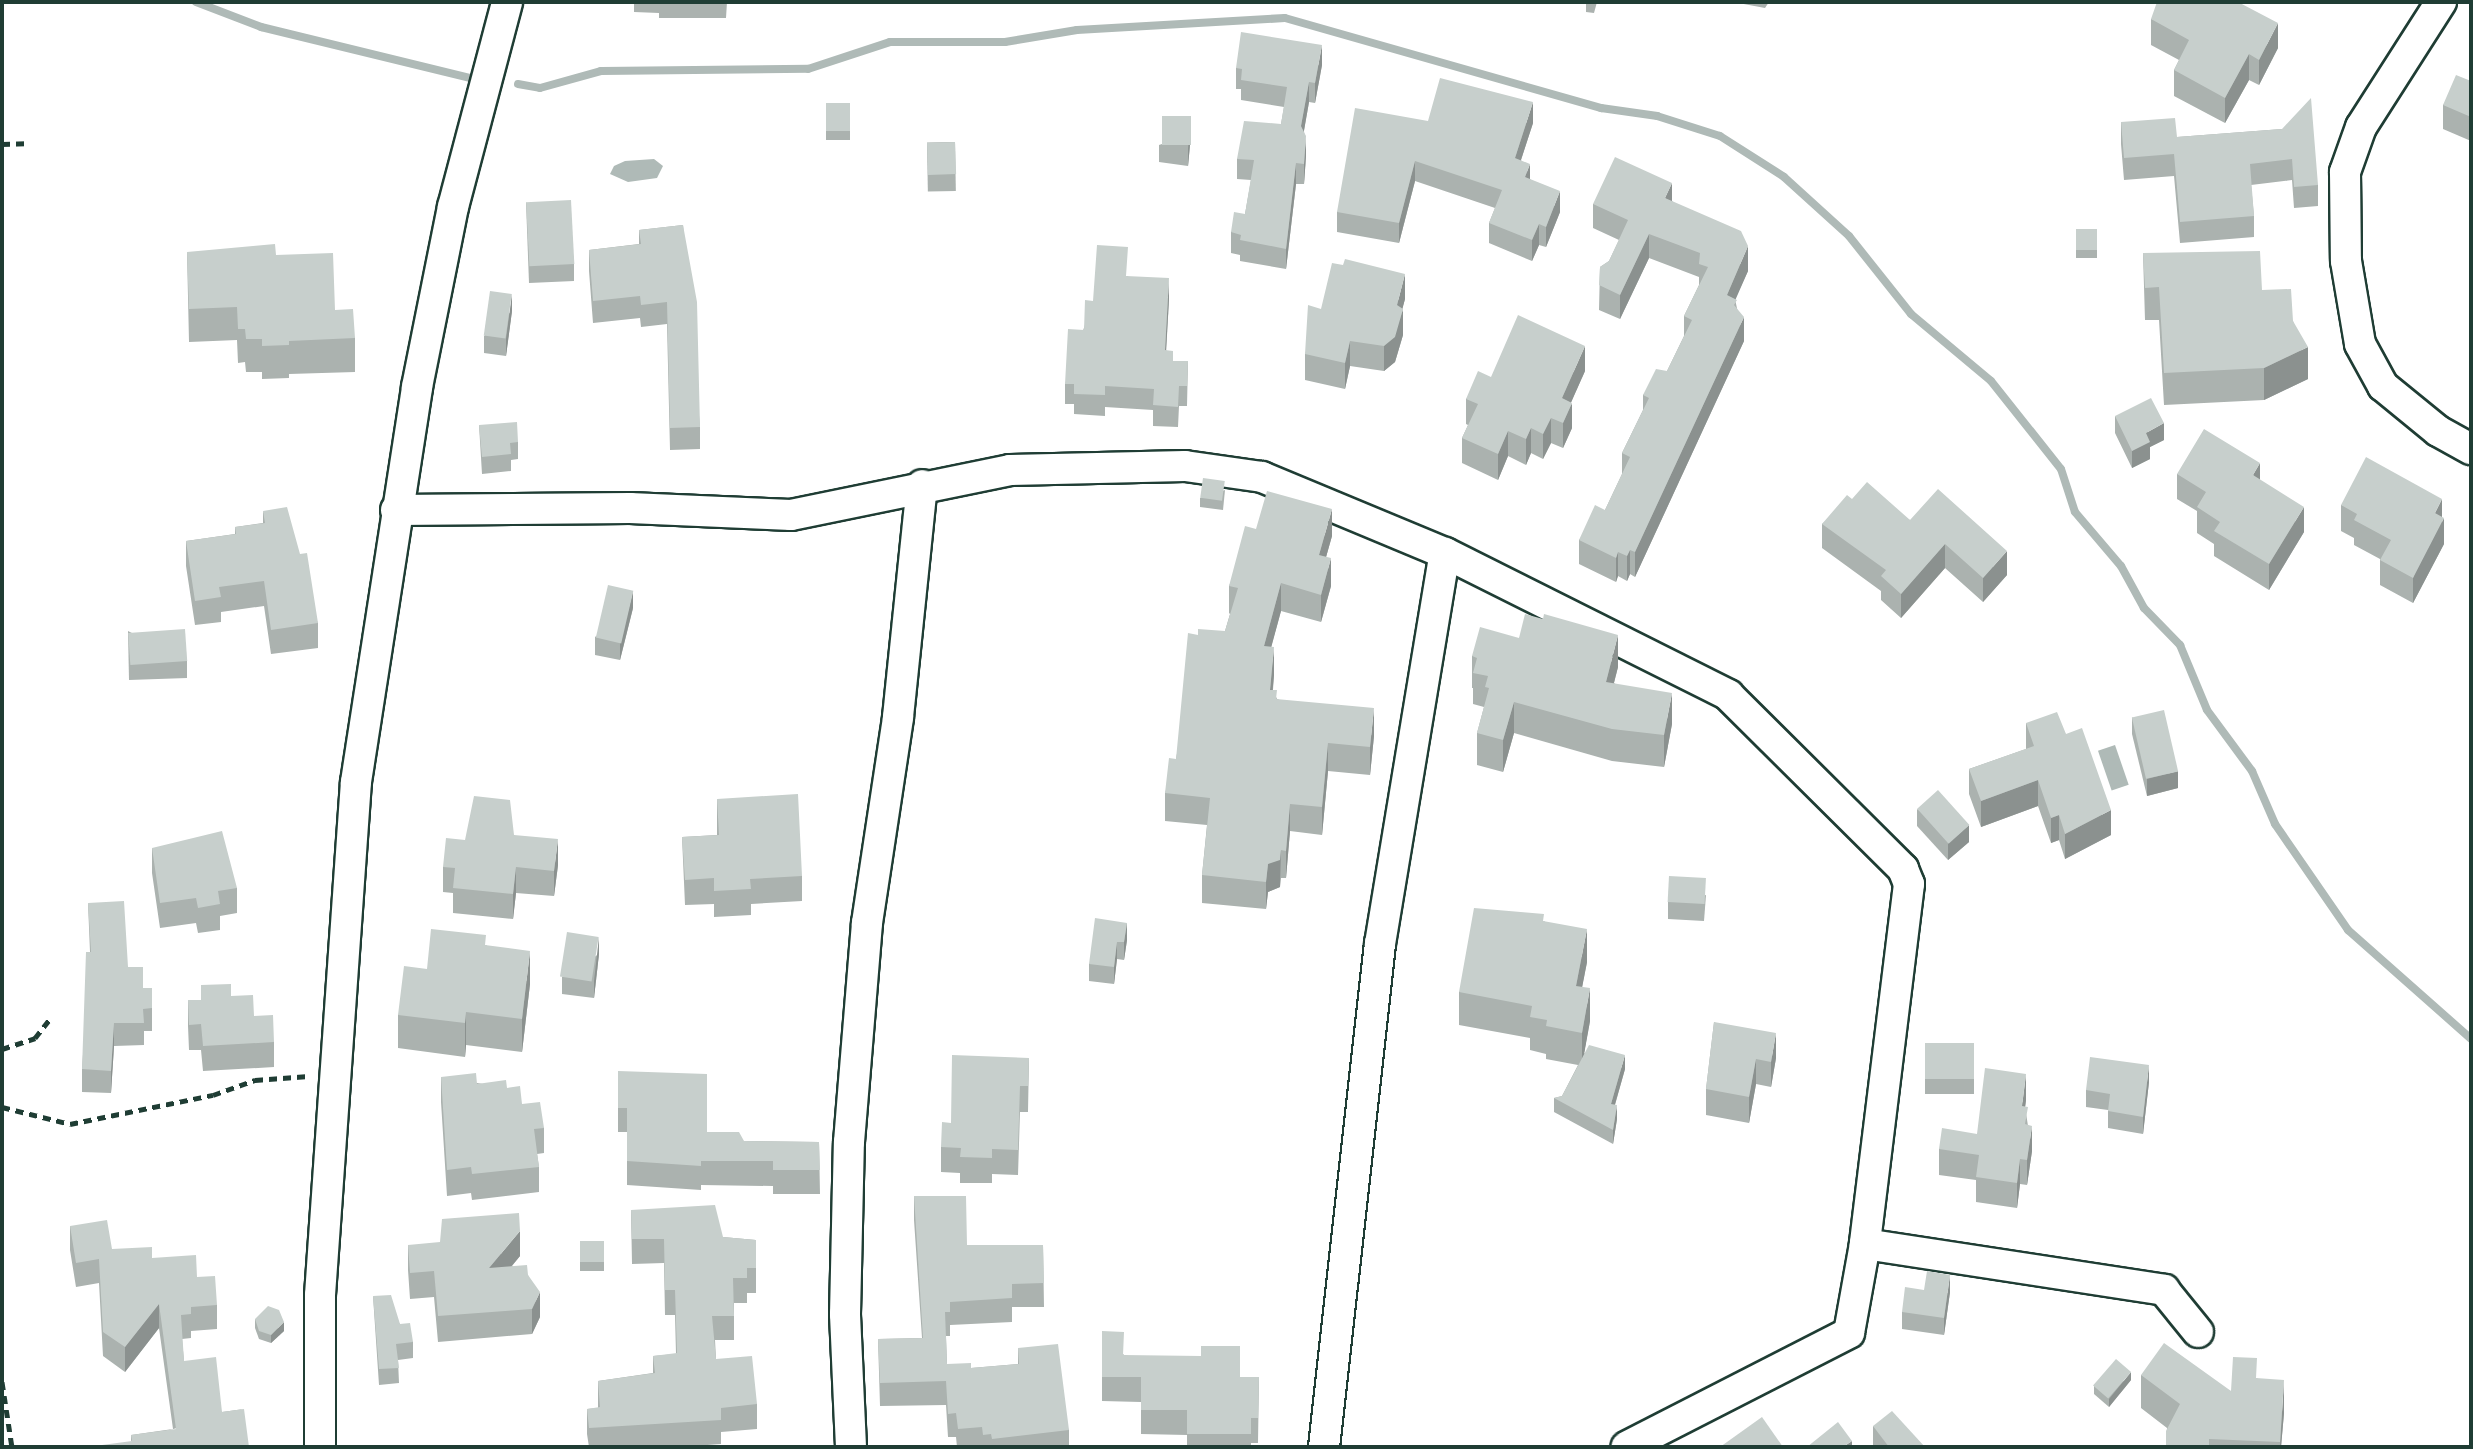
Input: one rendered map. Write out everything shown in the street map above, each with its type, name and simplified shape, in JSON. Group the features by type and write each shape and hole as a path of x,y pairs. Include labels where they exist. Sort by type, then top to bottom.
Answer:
{"street":[{"path":"320,1447 320,1295 348,847 396,510 453,207 507,2"},
{"path":"2441,2 2361,127 2345,172 2346,261 2360,344 2383,386 2438,431 2471,449"},
{"path":"396,510 630,508 791,515 922,485 1010,470 1185,466 1262,477 1445,553 1728,695 1903,869 1909,902 1865,1244 1849,1333 1626,1447"},
{"path":"851,1447 845,1314 849,1142 867,923 898,717 922,485"},
{"path":"1324,1447 1380,944 1445,553"},
{"path":"1865,1244 2164,1290 2198,1332"}],"path":[{"path":"2,144 26,143"},
{"path":"2,1049 35,1038 49,1020"},
{"path":"2,1107 70,1124 213,1095 255,1080 333,1075"},
{"path":"2,1382 12,1447"}],"shaded area":[{"path":"654,159 663,166 657,178 628,182 610,174 614,166 625,161"},
{"path":"2115,745 2129,785 2112,791 2098,751"}],"building":[{"path":"2157,2 2238,2 2278,23 2259,60 2249,54 2225,98 2174,70 2189,40 2151,19"},
{"path":"1241,32 1322,45 1315,83 1309,82 1301,126 1306,136 1304,164 1296,163 1286,249 1240,240 1241,235 1231,232 1234,212 1245,214 1254,160 1237,159 1244,121 1281,124 1287,87 1241,80 1242,69 1236,68"},
{"path":"2456,75 2471,81 2471,117 2443,105"},
{"path":"1440,78 1533,102 1515,158 1530,164 1525,177 1560,191 1546,227 1539,224 1532,240 1489,223 1502,190 1415,161 1399,223 1337,212 1355,108 1428,121"},
{"path":"2311,98 2318,185 2294,187 2292,159 2250,164 2254,216 2180,222 2174,154 2124,158 2121,122 2175,118 2177,137 2282,129"},
{"path":"826,103 850,103 850,131 826,131"},
{"path":"1162,116 1191,116 1191,145 1162,145"},
{"path":"955,142 956,174 928,175 927,143"},
{"path":"1615,157 1672,183 1665,198 1741,231 1748,246 1727,295 1737,300 1734,305 1744,317 1635,552 1630,550 1627,556 1618,552 1616,558 1579,540 1595,505 1605,510 1630,457 1622,453 1649,398 1643,395 1656,369 1667,371 1692,320 1684,316 1708,267 1699,264 1700,253 1649,234 1620,295 1599,285 1600,267 1609,261 1628,220 1593,204"},
{"path":"571,200 574,264 529,266 526,202"},
{"path":"683,225 697,302 700,427 670,428 667,302 641,305 640,296 593,301 589,250 641,244 639,230"},
{"path":"2076,229 2097,229 2097,250 2076,250"},
{"path":"275,244 276,255 333,253 335,310 353,309 355,338 289,341 289,345 262,346 262,339 246,339 245,329 238,329 237,307 189,309 187,252"},
{"path":"1097,245 1128,247 1126,276 1169,278 1165,350 1173,351 1173,361 1188,361 1187,386 1179,386 1178,407 1153,405 1154,389 1105,386 1105,395 1074,394 1074,384 1065,384 1068,329 1084,330 1085,300 1093,301"},
{"path":"2260,251 2262,290 2291,289 2293,321 2308,347 2264,368 2164,373 2159,287 2145,288 2143,253"},
{"path":"1345,259 1405,274 1397,305 1403,309 1395,337 1384,346 1350,341 1345,363 1305,354 1308,305 1321,309 1332,263 1343,265"},
{"path":"490,291 512,294 506,339 484,336"},
{"path":"1518,315 1585,346 1562,398 1572,403 1563,423 1551,418 1543,434 1531,428 1526,439 1508,431 1498,454 1462,438 1478,404 1466,399 1478,371 1491,377"},
{"path":"2151,398 2164,423 2146,433 2150,442 2132,451 2115,416"},
{"path":"517,422 518,442 510,443 511,454 482,457 479,425"},
{"path":"2204,429 2260,463 2253,475 2304,507 2269,564 2214,531 2220,522 2197,507 2206,492 2177,474"},
{"path":"2366,457 2442,499 2435,513 2444,518 2413,578 2380,560 2391,540 2354,520 2357,514 2341,505"},
{"path":"1203,478 1225,481 1222,501 1200,498"},
{"path":"1867,482 1910,520 1938,489 2007,551 1983,578 1945,544 1901,594 1881,576 1886,570 1822,524 1847,495 1852,499"},
{"path":"1267,491 1332,509 1319,555 1331,558 1321,595 1281,583 1264,646 1274,647 1270,690 1277,690 1276,699 1374,708 1370,747 1328,743 1322,807 1290,804 1286,851 1281,850 1280,860 1268,864 1266,882 1202,875 1210,798 1165,793 1169,758 1176,759 1188,633 1198,635 1198,629 1225,631 1238,588 1229,586 1245,526 1256,529"},
{"path":"287,507 300,554 307,553 318,623 271,630 264,581 219,587 221,597 195,601 186,541 236,534 235,527 265,523 263,511"},
{"path":"608,585 633,591 621,643 596,638"},
{"path":"1525,614 1543,619 1544,614 1618,635 1606,682 1672,693 1664,735 1612,729 1514,702 1503,740 1477,733 1489,688 1485,687 1488,676 1473,673 1477,658 1472,656 1480,627 1519,638"},
{"path":"185,629 187,661 130,665 128,633"},
{"path":"2164,710 2178,771 2146,779 2132,717"},
{"path":"2057,712 2066,734 2082,728 2111,810 2065,834 2059,815 2051,818 2038,780 1981,801 1969,769 2034,746 2026,723"},
{"path":"1938,790 1969,825 1949,844 1917,809"},
{"path":"798,794 802,876 750,879 751,889 714,891 714,878 685,880 682,837 719,835 717,799"},
{"path":"474,796 510,800 514,835 558,839 554,871 516,867 513,894 453,888 455,868 443,867 446,838 465,840"},
{"path":"222,831 237,888 218,891 220,904 198,908 196,898 160,903 152,848"},
{"path":"1669,876 1706,878 1705,904 1668,902"},
{"path":"124,901 128,967 143,967 143,988 152,988 152,1008 143,1009 144,1023 114,1023 111,1071 82,1069 86,952 91,952 88,903"},
{"path":"1474,908 1544,914 1543,921 1587,929 1576,986 1590,988 1582,1033 1546,1026 1547,1020 1530,1017 1532,1006 1459,992"},
{"path":"1095,918 1127,923 1124,942 1117,942 1114,967 1089,964"},
{"path":"431,929 486,935 485,945 530,951 522,1019 466,1012 465,1023 398,1015 404,966 427,969"},
{"path":"567,932 599,937 592,981 560,976"},
{"path":"231,984 231,996 253,995 254,1016 273,1015 274,1042 203,1046 201,1024 189,1025 188,1000 201,1000 201,985"},
{"path":"1714,1022 1776,1033 1771,1062 1756,1059 1749,1097 1706,1089"},
{"path":"1925,1043 1974,1043 1974,1079 1925,1079"},
{"path":"1589,1045 1625,1055 1611,1104 1617,1105 1613,1130 1554,1098 1562,1096"},
{"path":"952,1055 1029,1058 1028,1086 1020,1086 1018,1150 992,1149 992,1158 960,1157 961,1148 941,1147 942,1122 951,1123"},
{"path":"2090,1057 2149,1065 2143,1117 2108,1111 2110,1094 2086,1090"},
{"path":"1985,1068 2026,1074 2022,1106 2028,1107 2025,1124 2032,1126 2027,1160 2020,1159 2017,1183 1976,1177 1979,1155 1939,1149 1942,1128 1977,1134"},
{"path":"618,1071 707,1074 707,1132 739,1132 744,1141 819,1142 820,1170 773,1170 773,1161 701,1161 701,1166 627,1161 627,1108 618,1108"},
{"path":"476,1073 477,1084 506,1080 507,1088 520,1086 522,1104 540,1102 544,1128 534,1129 539,1167 472,1174 471,1167 447,1170 441,1077"},
{"path":"914,1196 966,1196 967,1245 1043,1245 1044,1283 1012,1284 1012,1298 950,1302 950,1312 945,1312 947,1364 971,1363 971,1368 1019,1364 1018,1348 1058,1344 1069,1430 992,1439 991,1434 983,1435 982,1427 958,1429 956,1413 948,1414 946,1381 880,1383 878,1339 923,1338"},
{"path":"715,1205 723,1237 756,1240 756,1268 747,1268 747,1278 733,1278 734,1316 712,1316 716,1359 752,1356 757,1404 721,1408 721,1420 589,1428 587,1409 600,1407 598,1381 655,1373 653,1356 677,1353 675,1290 665,1290 664,1239 632,1239 631,1210"},
{"path":"519,1213 520,1231 489,1268 527,1265 528,1275 540,1292 532,1309 438,1316 434,1271 410,1273 408,1245 440,1242 442,1219"},
{"path":"107,1220 112,1249 152,1247 152,1258 196,1255 197,1277 215,1276 217,1305 191,1307 191,1314 181,1315 184,1361 216,1357 222,1412 244,1409 249,1447 87,1447 132,1441 131,1435 176,1429 159,1304 125,1347 103,1332 99,1259 76,1263 70,1226"},
{"path":"580,1241 604,1241 604,1262 580,1262"},
{"path":"1927,1271 1950,1275 1944,1318 1902,1312 1905,1287 1924,1290"},
{"path":"391,1295 400,1324 410,1323 413,1342 396,1344 399,1368 379,1369 373,1296"},
{"path":"268,1306 279,1310 284,1322 271,1335 259,1331 255,1319"},
{"path":"1102,1331 1124,1332 1123,1355 1201,1356 1201,1346 1240,1346 1240,1377 1259,1377 1258,1418 1251,1418 1251,1434 1187,1434 1187,1410 1141,1410 1141,1377 1102,1377"},
{"path":"2164,1343 2231,1391 2233,1357 2257,1358 2256,1378 2284,1380 2280,1442 2209,1439 2209,1447 2166,1447 2166,1431 2180,1404 2141,1375"},
{"path":"2116,1359 2131,1372 2108,1399 2093,1385"},
{"path":"1892,1411 1925,1447 1889,1447 1873,1426"},
{"path":"1762,1417 1783,1447 1720,1447"},
{"path":"1838,1422 1852,1441 1843,1447 1807,1447"}],"waterway":[{"path":"196,2 261,27 475,79"},
{"path":"518,84 540,88 601,71 808,69 890,42 1005,42 1077,30 1285,18 1601,108 1657,116 1720,136 1784,177 1849,236 1911,314 1991,381 2061,469 2075,512 2121,566 2144,608 2180,645 2207,710 2252,771 2275,824 2348,930 2471,1039"}]}
